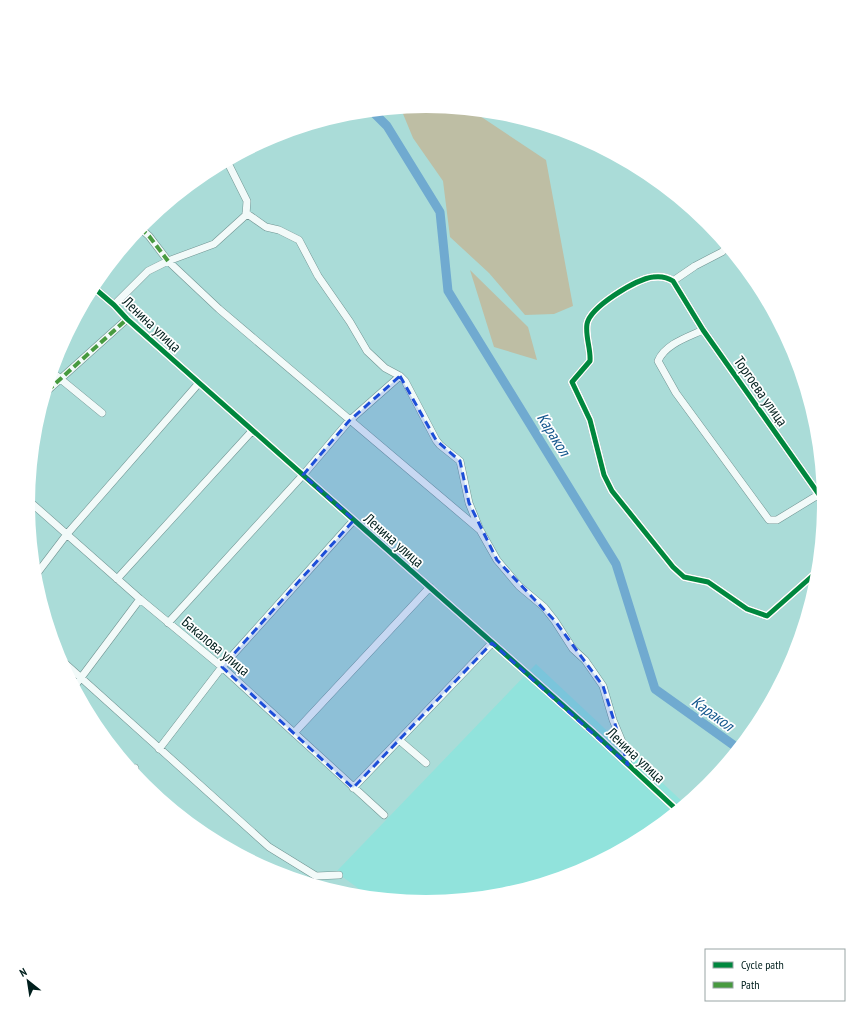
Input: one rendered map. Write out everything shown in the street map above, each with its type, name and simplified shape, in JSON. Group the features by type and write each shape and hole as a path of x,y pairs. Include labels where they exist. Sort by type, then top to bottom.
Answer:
{"street":[{"path":"114,305 148,271 168,261 214,244 246,215 247,201 229,166"},
{"path":"246,213 266,227 279,230 299,240 318,276 350,322 367,351 385,368 400,376 411,391 436,440 460,461 469,503 480,530 507,573 544,607 573,649 585,660 603,686 613,720 623,744 628,764"},
{"path":"145,233 168,261 219,309 349,421 480,530"},
{"path":"724,250 695,266 673,281 666,277 653,277 639,281 615,294 600,307 590,318 587,324 590,361 572,382 590,420 604,475 612,492 673,567 684,577 708,582 747,609 767,616 811,578"},
{"name":"Торгоева улица","path":"673,281 678,292 703,330 818,494"},
{"name":"Ленина улица","path":"98,291 127,319 492,642 674,808"},
{"path":"55,383 127,319"},
{"path":"703,330 665,350 660,356 658,361 676,393 769,520 777,520 818,495"},
{"path":"168,623 303,475 349,421 400,376"},
{"path":"59,378 102,414"},
{"path":"41,569 66,534 199,383"},
{"path":"117,579 252,430"},
{"name":"Бакалова улица","path":"35,506 140,599 222,667 384,815"},
{"path":"160,749 222,667 354,520"},
{"path":"294,733 430,588"},
{"path":"77,683 140,599"},
{"path":"353,788 492,642"},
{"path":"71,669 269,847 316,876 339,875"},
{"path":"399,740 426,763"}],"highlighted area":[{"path":"400,376 436,440 460,461 469,503 497,560 555,621 603,686 628,765 492,643 353,788 222,667 354,520 303,475 349,421"}],"shaded area":[{"path":"536,664 682,801 644,830 600,856 528,883 478,893 426,896 401,895 361,890 336,872"}],"green space":[{"path":"426,113 478,116 546,160 573,306 554,314 525,315 489,273 450,237 443,181 413,138 403,114"},
{"path":"470,270 528,327 537,360 494,347"}],"waterway":[{"name":"Каракол","path":"377,116 387,126 440,212 448,291 616,564 655,689 735,746"}],"marked path":[{"path":"145,233 168,261"},
{"path":"54,385 127,319"}],"cycle path":[{"path":"811,577 767,616 747,609 708,582 684,577 673,567 612,491 604,475 590,420 572,382 590,361 587,338 587,324 590,317 605,302 625,288 645,279 661,277 673,281 703,330 818,492"},
{"path":"98,291 127,319 592,731 674,808"}]}
